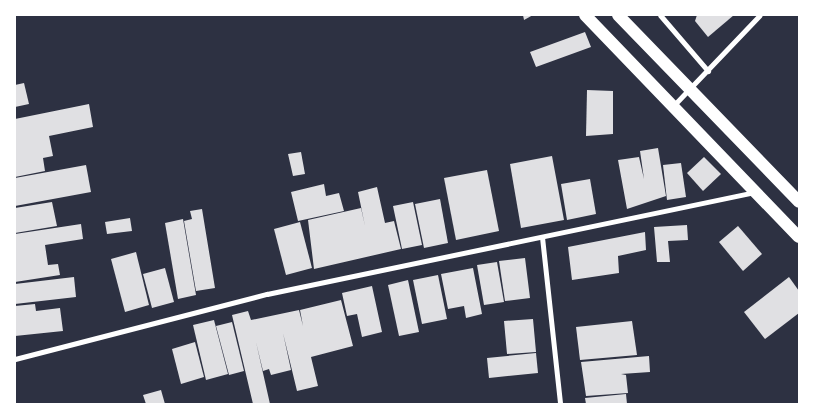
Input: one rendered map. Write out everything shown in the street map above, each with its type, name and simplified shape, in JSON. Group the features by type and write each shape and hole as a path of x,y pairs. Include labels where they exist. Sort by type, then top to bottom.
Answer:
{"main road":[{"path":"585,15 799,237"},
{"path":"618,15 799,202"}],"street":[{"path":"660,15 708,71"},
{"path":"673,106 760,15"},
{"path":"15,359 210,306 754,192"},
{"path":"542,237 560,404"}],"building":[{"path":"523,15 533,15 524,20"},
{"path":"697,15 734,15 708,37 695,21"},
{"path":"585,32 591,47 536,67 530,52"},
{"path":"24,83 29,104 15,107 15,85"},
{"path":"587,90 613,91 613,134 586,136"},
{"path":"89,104 93,127 49,136 53,156 43,158 45,171 15,177 15,119"},
{"path":"658,148 666,196 627,209 618,160 639,157 644,179 640,151"},
{"path":"301,152 305,174 293,176 288,154"},
{"path":"552,156 564,220 521,228 510,164"},
{"path":"704,157 721,174 703,191 687,173"},
{"path":"681,163 686,197 667,200 663,165"},
{"path":"86,165 91,192 15,206 15,178"},
{"path":"487,170 499,231 456,240 444,178"},
{"path":"590,179 596,214 567,220 561,184"},
{"path":"324,184 326,196 339,193 344,211 298,221 291,192"},
{"path":"377,187 385,223 394,221 401,249 314,269 308,220 361,208 365,226 358,192"},
{"path":"440,199 448,243 424,248 415,204"},
{"path":"52,202 57,226 15,233 15,208"},
{"path":"413,202 422,245 402,249 393,206"},
{"path":"202,209 215,288 196,291 184,221 192,219 190,211"},
{"path":"130,218 132,231 107,234 105,222"},
{"path":"183,219 196,295 178,299 165,223"},
{"path":"300,222 312,268 286,275 274,229"},
{"path":"81,224 83,239 45,245 48,265 58,264 60,275 15,282 15,234"},
{"path":"687,225 688,240 668,241 670,262 657,262 654,227"},
{"path":"738,226 762,254 743,271 719,242"},
{"path":"645,232 646,250 618,256 619,273 572,280 568,247"},
{"path":"136,252 149,305 125,312 111,259"},
{"path":"525,258 530,298 505,301 499,261"},
{"path":"497,262 504,302 484,305 477,265"},
{"path":"165,268 174,302 152,308 143,274"},
{"path":"473,268 482,314 466,318 464,306 448,309 441,274"},
{"path":"438,275 447,319 422,324 413,280"},
{"path":"74,277 76,297 15,304 15,284"},
{"path":"789,277 799,291 799,313 765,339 744,312"},
{"path":"408,280 419,332 399,336 388,285"},
{"path":"372,286 382,332 362,337 357,314 347,316 342,293"},
{"path":"341,300 353,346 311,357 318,386 297,391 283,333 291,370 271,375 269,369 263,371 256,342 270,404 253,404 232,315 248,311 251,320 299,310 303,326 300,310"},
{"path":"35,304 36,311 60,308 63,331 15,336 15,306"},
{"path":"533,319 536,352 507,354 504,321"},
{"path":"214,320 228,374 206,380 193,325"},
{"path":"632,321 637,355 580,360 576,327"},
{"path":"232,322 244,371 229,375 216,326"},
{"path":"195,342 204,377 181,384 172,349"},
{"path":"536,353 538,373 489,378 487,358"},
{"path":"649,356 650,372 621,374 626,375 628,393 586,396 581,362"},
{"path":"161,390 165,404 146,404 143,395"},
{"path":"626,394 627,404 586,404 585,398"}]}
